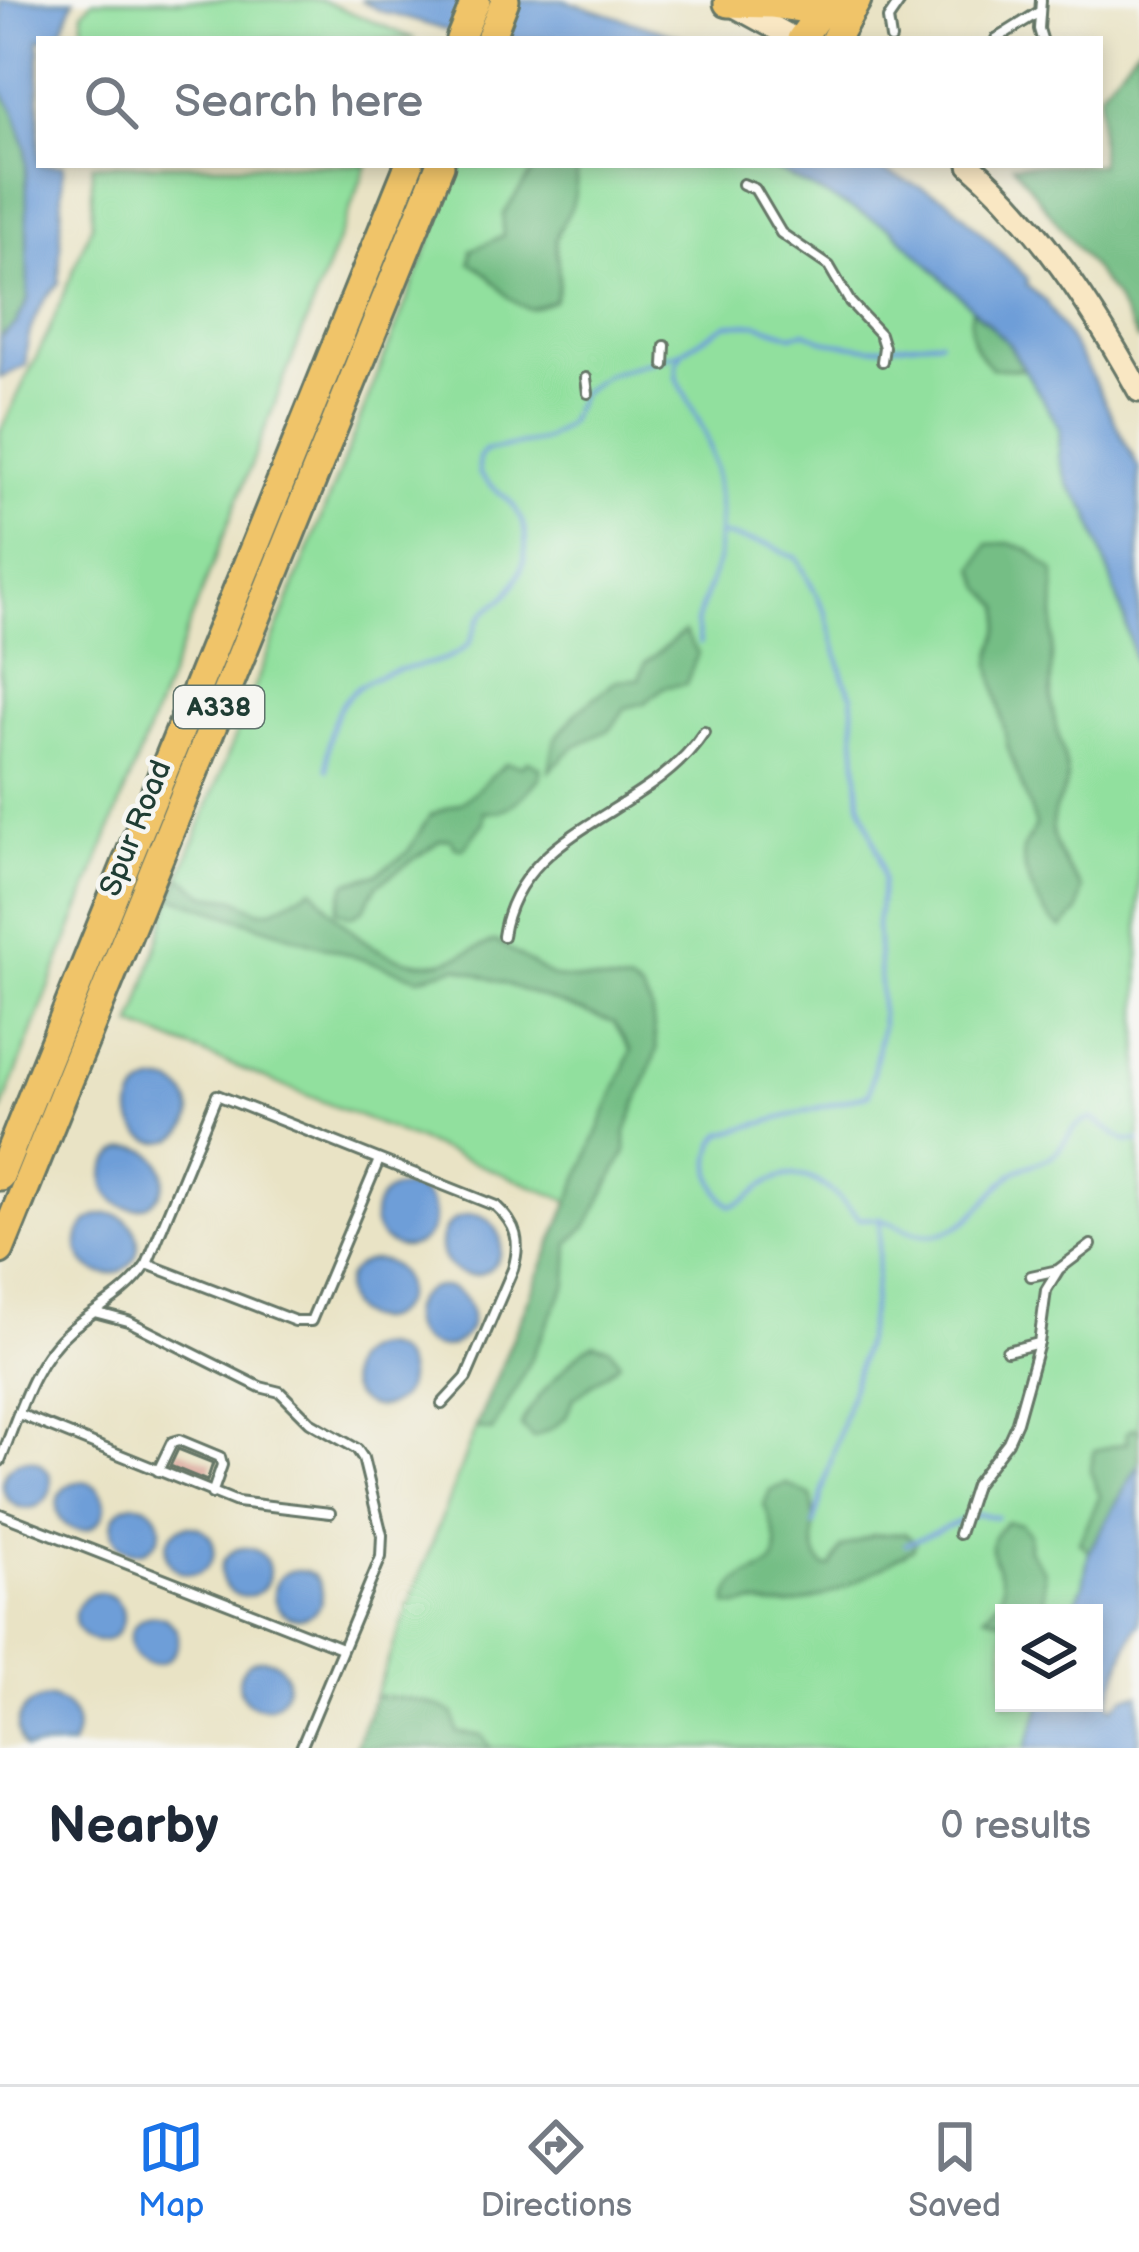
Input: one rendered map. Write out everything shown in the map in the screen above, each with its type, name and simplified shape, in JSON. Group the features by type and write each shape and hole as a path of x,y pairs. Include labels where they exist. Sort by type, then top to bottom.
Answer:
{"highway":[{"path":"461,36 476,0"},
{"path":"491,36 505,0"},
{"path":"837,36 856,0"},
{"path":"726,2 825,6"},
{"path":"800,36 825,6"},
{"name":"Spur Road","path":"0,1176 408,168"},
{"name":"Spur Road","path":"0,1250 439,168"}],"main road":[{"path":"726,2 792,36"},
{"path":"973,168 1074,288 1139,391"}],"lane":[{"path":"891,36 888,20 901,0"},
{"path":"1041,0 1042,36"},
{"path":"1001,36 1039,12"},
{"path":"743,184 754,189 770,221 788,239 824,260 850,302 874,325 883,352"},
{"path":"664,365 665,346"},
{"path":"586,379 588,393"},
{"path":"503,936 508,908 535,864 672,770 704,732"},
{"path":"0,1461 40,1367 53,1349 69,1331 134,1284 147,1264 217,1095 496,1206 511,1220 518,1251 512,1269 466,1378 442,1404"},
{"path":"147,1264 295,1321 311,1321 380,1160"},
{"path":"961,1531 975,1485 1008,1442 1039,1343 1046,1289 1059,1269 1090,1245"},
{"path":"1031,1276 1059,1269"},
{"path":"97,1312 128,1321 260,1388 280,1393 310,1422 357,1449 363,1458 382,1535 381,1557 301,1748"},
{"path":"1007,1351 1039,1343"},
{"path":"19,1414 212,1494 256,1506 330,1513"},
{"path":"158,1471 172,1442 200,1448 220,1457 222,1466 212,1494"},
{"path":"0,1514 340,1648"}],"green space":[{"path":"93,0 321,0 408,36 84,36 82,12"},
{"path":"1139,45 1139,342 1114,296 1015,168 1103,168 1103,88"},
{"path":"0,87 15,112 26,149 28,300 16,324 0,337"},
{"path":"92,168 366,168 0,1115 0,432 49,331 92,224"},
{"path":"459,168 772,168 891,228 1009,344 1060,428 1059,457 1069,486 1088,511 1125,620 1139,682 1139,1464 1089,1551 1075,1604 995,1604 995,1712 1039,1712 1026,1748 355,1748 473,1435 569,1201 133,1025 172,897"},
{"path":"535,168 577,168 574,200 557,237 559,278 554,301 531,309 521,305 470,263 471,250 503,236 503,214"},
{"path":"972,309 1009,344 1023,370 991,368 985,361 971,334"},
{"path":"1011,543 1029,550 1054,571 1051,694 1067,778 1052,824 1059,853 1082,889 1078,912 1062,928 1041,905 1026,871 1024,848 1036,825 1008,748 991,666 1001,607 983,588 975,568 988,544"},
{"path":"684,632 698,653 686,684 664,687 645,703 625,708 611,729 575,746 549,771 555,739 579,710 617,680 639,679 645,663"},
{"path":"528,761 540,767 540,777 508,807 484,812 484,822 464,848 456,848 450,839 441,840 377,885 364,909 351,916 337,910 346,883 377,874 407,853 430,815 463,802 506,763 522,766"},
{"path":"180,876 206,895 235,899 260,911 313,888 352,931 385,953 422,963 442,962 496,941 553,977 630,984 651,1007 657,1050 626,1132 626,1151 589,1223 569,1244 567,1283 492,1431 476,1428 631,1051 614,1023 458,967 419,978 172,897"},
{"path":"594,1344 609,1347 620,1363 573,1399 566,1417 533,1438 521,1426 532,1407 564,1368"},
{"path":"1139,1430 1139,1464 1089,1551 1079,1542 1100,1496 1090,1471 1095,1450 1127,1443 1126,1433"},
{"path":"787,1484 811,1496 814,1543 825,1567 831,1567 841,1548 873,1535 905,1533 916,1542 913,1549 808,1601 727,1605 731,1589 740,1580 772,1563 777,1552 775,1534 764,1505 770,1490"},
{"path":"1007,1522 1021,1524 1029,1534 1029,1550 1044,1571 1044,1604 995,1604 1002,1589 993,1557 995,1535"},
{"path":"375,1696 445,1709 454,1714 458,1733 482,1735 491,1748 355,1748"}],"water":[{"path":"0,0 74,0 59,36 36,36 36,168 63,168 59,283 34,321 26,365 0,378 0,337 16,324 28,300 26,149 15,112 0,87"},
{"path":"360,0 564,0 678,36 467,36 381,11"},
{"path":"772,168 877,168 947,199 1045,300 1090,373 1139,469 1139,682 1125,620 1088,511 1069,486 1059,457 1060,428 1009,344 891,228"},
{"path":"161,1082 182,1091 191,1112 182,1133 161,1142 140,1133 131,1112 140,1091"},
{"path":"134,1148 155,1157 164,1178 155,1199 134,1208 113,1199 104,1178 113,1157"},
{"path":"404,1187 425,1196 434,1217 425,1238 404,1247 383,1238 374,1217 383,1196"},
{"path":"108,1214 129,1223 138,1244 129,1265 108,1274 87,1265 78,1244 87,1223"},
{"path":"471,1215 492,1224 501,1245 492,1266 471,1275 450,1266 441,1245 450,1224"},
{"path":"375,1260 396,1269 405,1290 396,1311 375,1320 354,1311 345,1290 354,1269"},
{"path":"441,1287 462,1296 471,1317 462,1338 441,1347 420,1338 411,1317 420,1296"},
{"path":"378,1347 399,1356 408,1377 399,1398 378,1407 357,1398 348,1377 357,1356"},
{"path":"27,1460 44,1467 51,1484 44,1501 27,1508 10,1501 3,1484 10,1467"},
{"path":"1139,1464 1139,1623 1108,1702 1113,1708 1125,1697 1139,1694 1139,1742 1136,1748 1026,1748 1039,1712 1103,1712 1103,1604 1075,1604 1089,1551"},
{"path":"81,1482 98,1489 105,1506 98,1523 81,1530 64,1523 57,1506 64,1489"},
{"path":"136,1504 153,1511 160,1528 153,1545 136,1552 119,1545 112,1528 119,1511"},
{"path":"190,1526 207,1533 214,1550 207,1567 190,1574 173,1567 166,1550 173,1533"},
{"path":"245,1548 262,1555 269,1572 262,1589 245,1596 228,1589 221,1572 228,1555"},
{"path":"298,1570 315,1577 322,1594 315,1611 298,1618 281,1611 274,1594 281,1577"},
{"path":"99,1593 116,1600 123,1617 116,1634 99,1641 82,1634 75,1617 82,1600"},
{"path":"154,1616 171,1623 178,1640 171,1657 154,1664 137,1657 130,1640 137,1623"},
{"path":"263,1659 280,1666 287,1683 280,1700 263,1707 246,1700 239,1683 246,1666"},
{"path":"51,1698 66,1705 74,1716 77,1730 72,1746 25,1748 18,1730 21,1714 32,1703"}],"building":[{"path":"178,1449 213,1463 207,1481 170,1466"}],"waterway":[{"path":"327,770 335,717 353,692 382,675 436,662 463,649 481,617 515,582 526,538 513,505 479,473 479,458 485,451 544,440 568,423 581,393 606,375 679,353 727,324 757,324 791,335 805,332 827,342 871,348 940,340"},
{"path":"683,352 677,378 705,433 720,511 718,560 696,623 700,643"},
{"path":"720,535 770,545 797,558 826,613 852,695 860,802 883,880 877,924 882,1026 869,1094 722,1134 711,1160 718,1191 731,1206 771,1181 797,1175 821,1184 860,1219 883,1221 920,1234 940,1234 971,1217 1016,1171 1053,1155 1085,1121 1093,1119 1125,1141 1139,1141"},
{"path":"814,1525 866,1337 880,1217"},
{"path":"906,1544 977,1514 997,1517"}]}
